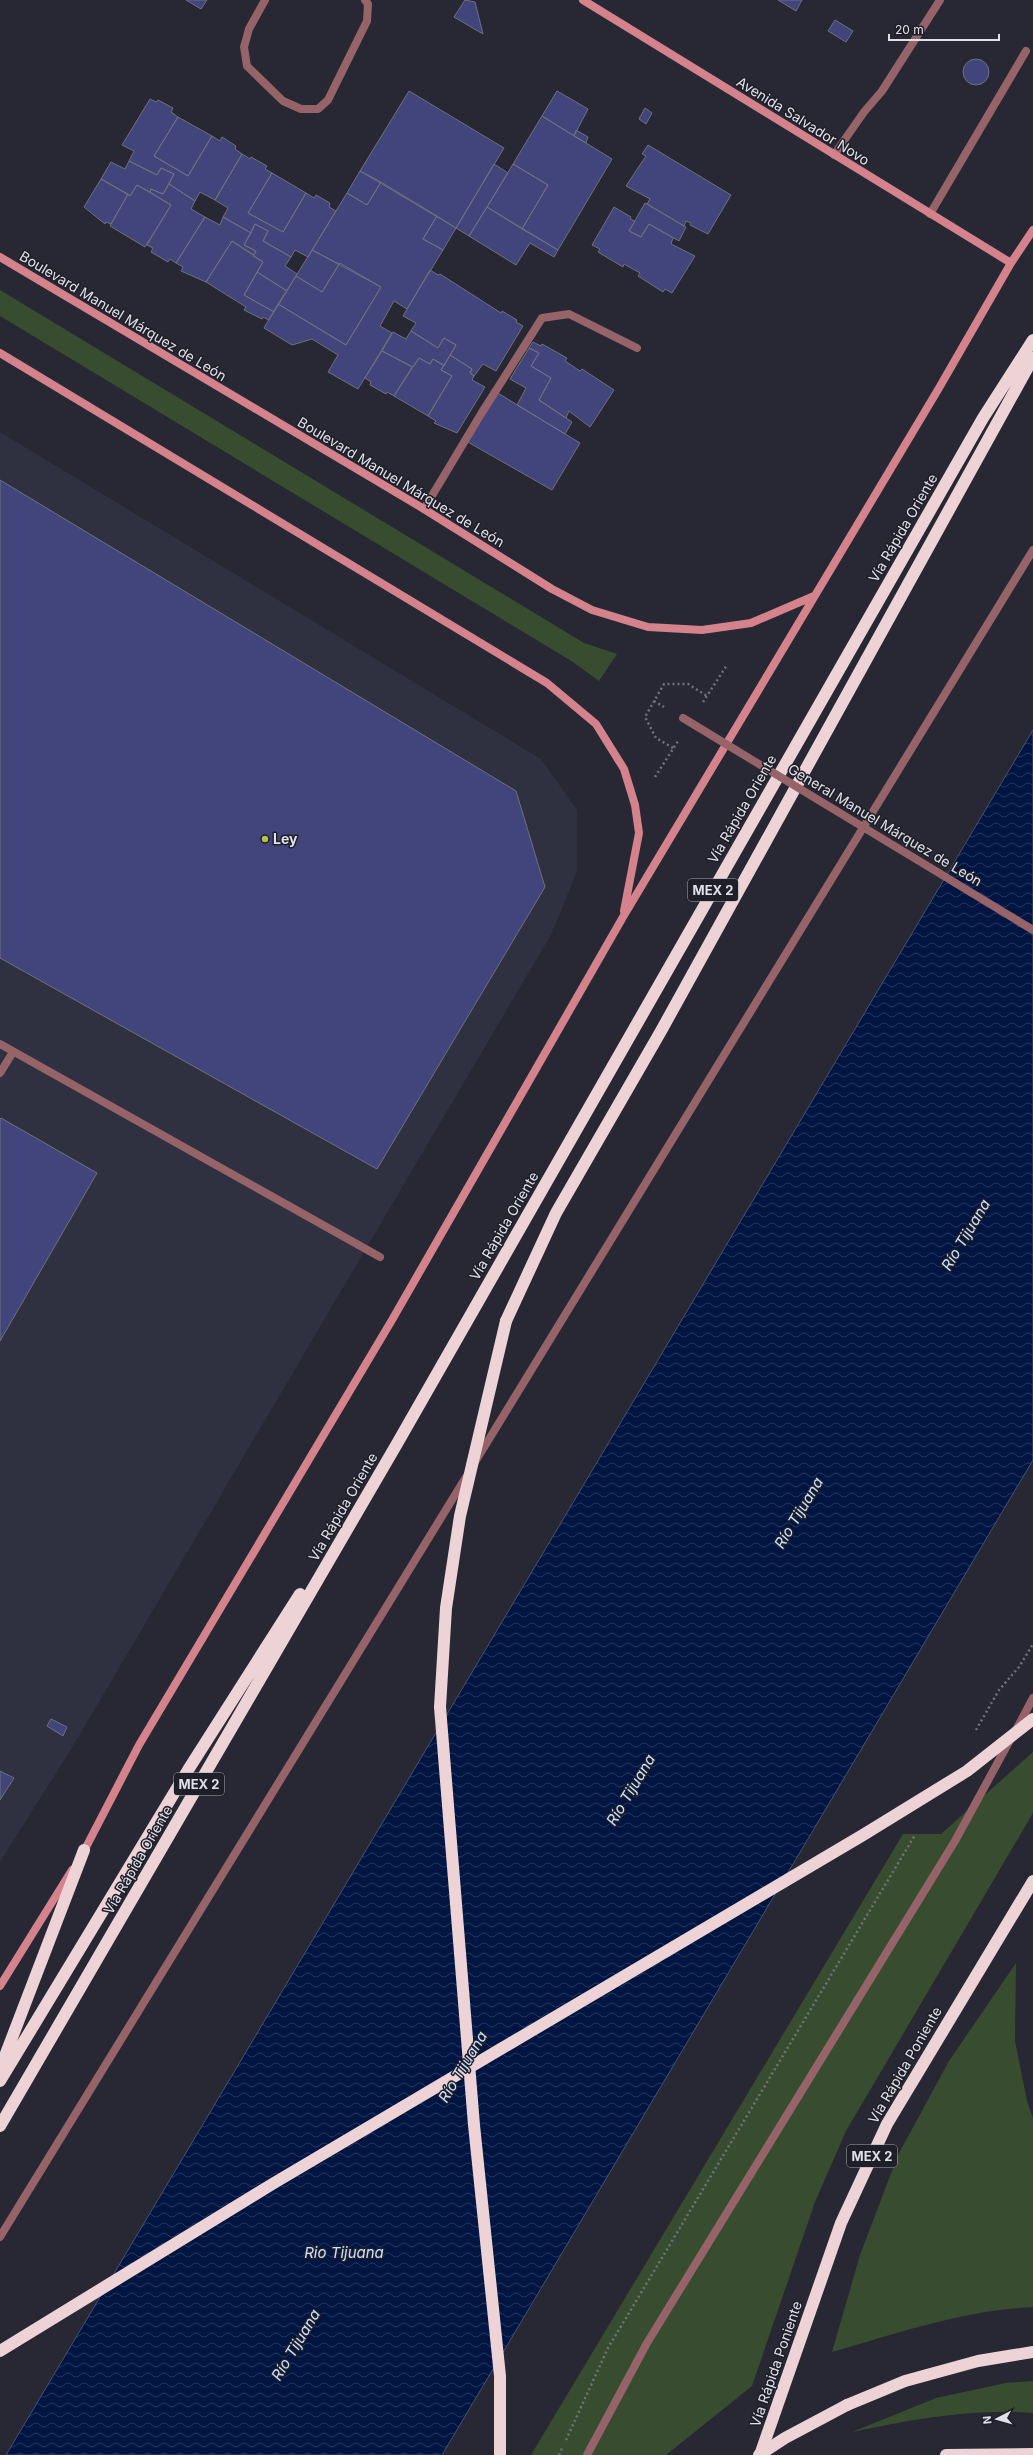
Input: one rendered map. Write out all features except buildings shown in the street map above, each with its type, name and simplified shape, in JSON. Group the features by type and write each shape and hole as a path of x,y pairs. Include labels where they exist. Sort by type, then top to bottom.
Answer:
{"highway":[{"name":"Vía Rápida Oriente","path":"0,2126 398,1442 983,418 1033,340"},
{"path":"500,2455 500,2376 474,2125 440,1707 446,1608 460,1516 506,1321 556,1213 664,1024 1033,358"},
{"path":"0,2081 188,1770 398,1442"},
{"path":"0,2351 274,2183 863,1835 967,1771 1033,1719"},
{"path":"0,2069 84,1850"},
{"name":"Vía Rápida Poniente","path":"759,2455 841,2223 887,2124 1033,1881"},
{"path":"759,2455 785,2438 847,2404 905,2381 978,2361 1033,2352"},
{"path":"946,2455 1033,2454"}],"street":[{"path":"265,0 250,29 244,47 247,66 283,101 301,109 318,109 328,100 367,21 368,4 365,0"},
{"name":"Avenida Salvador Novo","path":"583,0 1011,263"},
{"path":"834,155 864,112 882,91 940,0"},
{"path":"930,214 1026,51"},
{"path":"0,1986 84,1850 139,1745 392,1320 623,917 939,388 1011,263 1033,230"},
{"name":"Boulevard Manuel Márquez de León","path":"0,257 424,510 552,589 592,610 648,627 702,630 751,623 814,596"},
{"path":"424,510 481,414 542,318 569,314 637,348"},
{"path":"0,354 547,682 596,724 624,769 635,805 638,832 623,917"},
{"path":"0,2237 1033,550"},
{"name":"General Manuel Márquez de León","path":"683,718 1033,930"},
{"path":"0,1044 380,1257"},
{"path":"0,1074 13,1052"},
{"path":"587,2455 647,2343 955,1841 1033,1698"}],"path":[{"path":"673,748 656,738 645,717 664,684 688,684 707,696"},
{"path":"972,1737 999,1690 1019,1667 1033,1644"},
{"path":"559,2455 608,2348 917,1832"}],"shaded area":[{"path":"0,432 541,759 577,810 577,871 552,933 73,1746 0,1862"}],"green space":[{"path":"0,290 584,643 617,654 599,681 573,662 0,316"},
{"path":"1033,1752 1033,1813 846,2131 815,2202 752,2386 666,2455 531,2455 903,1834 941,1834"},
{"path":"1016,1963 1015,2041 1027,2101 1033,2118 1033,2307 1007,2309 956,2318 906,2330 832,2352 860,2255 898,2155 949,2061"},
{"path":"1033,2381 1033,2413 987,2412 942,2416 852,2432 936,2398 1006,2383"}],"water":[{"name":"Rio Tijuana","path":"1033,730 1033,1460 442,2455 6,2455"}],"place":[{"name":"Ley","path":"265,839"}],"water label":[{"name":"Río Tijuana","path":"966,1235"},
{"name":"Río Tijuana","path":"799,1513"},
{"name":"Río Tijuana","path":"631,1790"},
{"name":"Río Tijuana","path":"463,2067"},
{"name":"Río Tijuana","path":"296,2345"}]}
